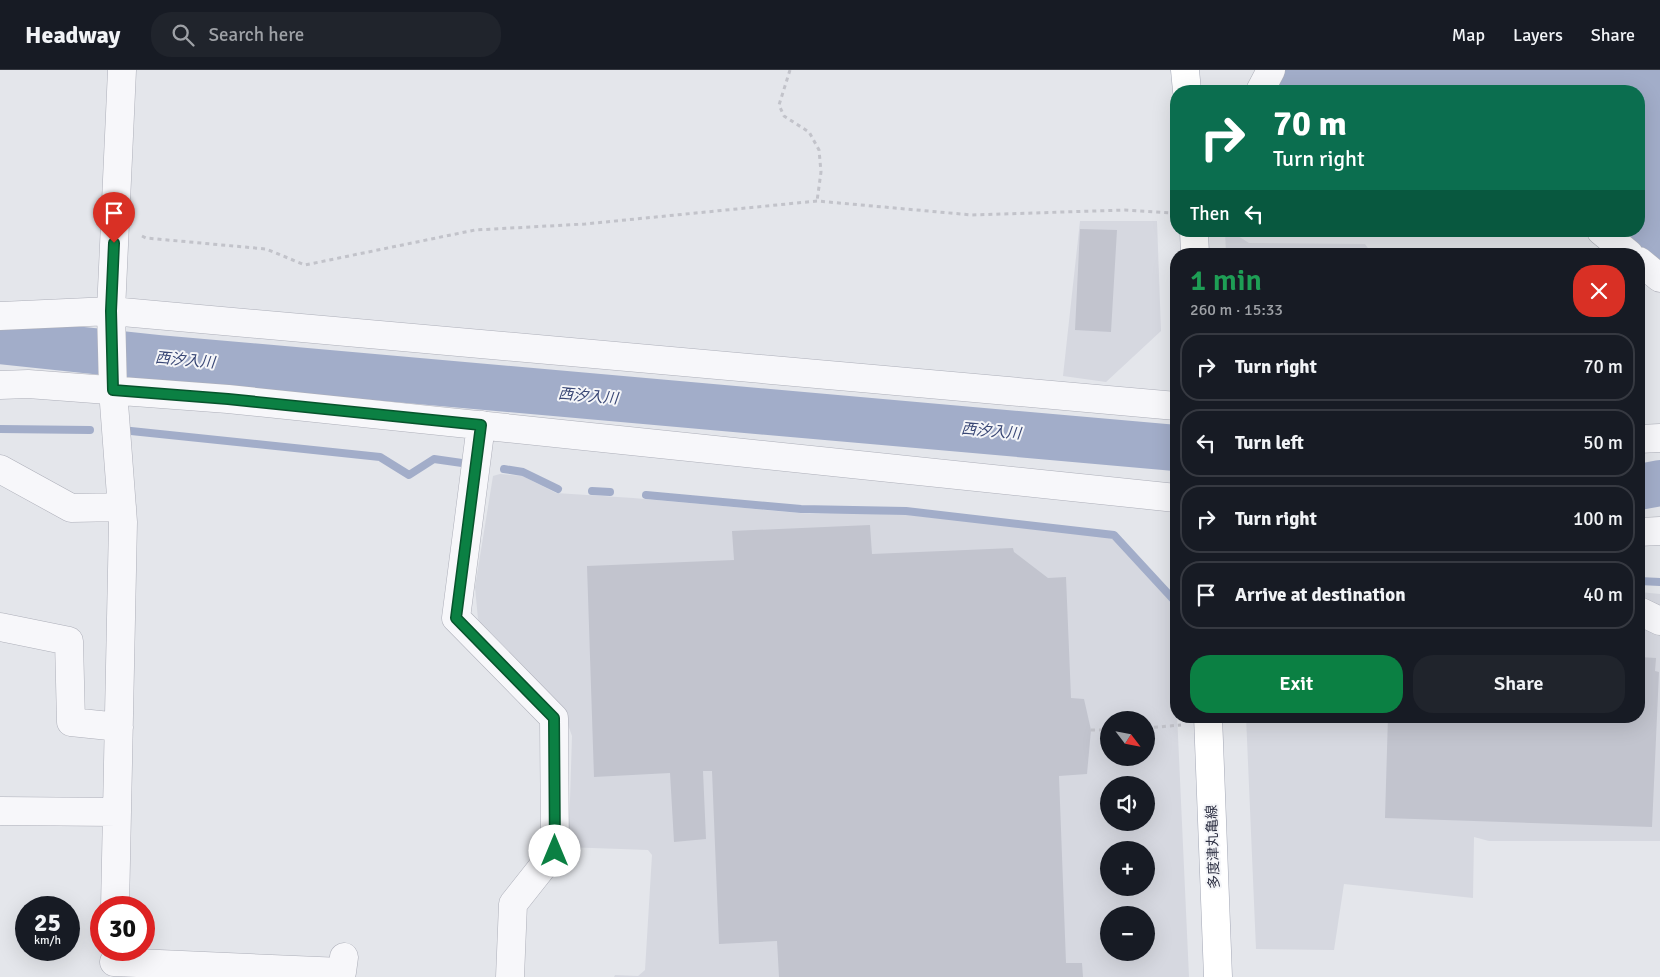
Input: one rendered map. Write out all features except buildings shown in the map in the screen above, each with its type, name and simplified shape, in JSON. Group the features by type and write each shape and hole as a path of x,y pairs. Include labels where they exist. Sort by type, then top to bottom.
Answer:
{"main road":[{"path":"1185,70 1186,85"},
{"name":"多度津丸亀線","path":"1196,723 1218,977"}],"street":[{"path":"115,896 123,522 111,323 122,70"},
{"path":"1263,85 1271,70"},
{"path":"1608,237 1622,248"},
{"path":"1645,266 1660,278"},
{"path":"0,316 1170,406"},
{"path":"0,385 113,381 228,399 1170,497"},
{"path":"481,425 456,618 554,718 555,851 513,904 510,977"},
{"path":"1645,439 1660,438"},
{"path":"0,469 71,508 122,507"},
{"path":"1645,532 1660,531"},
{"path":"1645,614 1660,621"},
{"path":"0,627 69,641 71,722 119,727"},
{"path":"0,811 117,812"},
{"path":"114,963 342,972 344,957"}],"path":[{"path":"790,70 779,105 784,116 809,132 820,150 821,172 817,201"},
{"path":"115,225 146,238 266,249 305,265 476,230 585,224 817,201 972,215 1125,210 1170,214"},
{"path":"1155,727 1182,723"},
{"path":"1091,730 1100,730"}],"shaded area":[{"path":"1080,221 1157,221 1161,331 1106,382 1063,376"},
{"path":"1225,237 1240,237 1249,243 1365,244 1368,248 1226,248"},
{"path":"500,474 523,476 556,493 810,514 909,515 1114,537 1170,602 1170,723 1177,723 1189,977 614,977 615,975 638,976 645,970 652,855 648,850 565,847 569,832 572,736 564,714 522,665 484,631 478,619 475,587 493,476"},
{"path":"1645,593 1660,594 1660,841 1489,841 1474,837 1473,898 1344,884 1334,950 1256,949 1246,723 1645,723"}],"water":[{"path":"1278,70 1660,70 1660,276 1645,263 1645,248 1628,248 1616,237 1645,237 1645,85 1269,85"}],"waterway":[{"name":"西汐入川","path":"0,341 159,358 1170,447"},
{"path":"0,429 90,430"},
{"path":"131,431 380,457 409,475 434,459 469,464"},
{"path":"504,469 523,472 558,489"},
{"name":"西汐入川","path":"1645,486 1660,483"},
{"path":"592,491 610,492"},
{"path":"646,495 801,509 906,511 1114,535 1170,596"},
{"path":"1645,581 1660,582"}],"route":[{"path":"114,243 111,311 113,390 228,399 481,425 456,618 554,718 555,851"}]}
